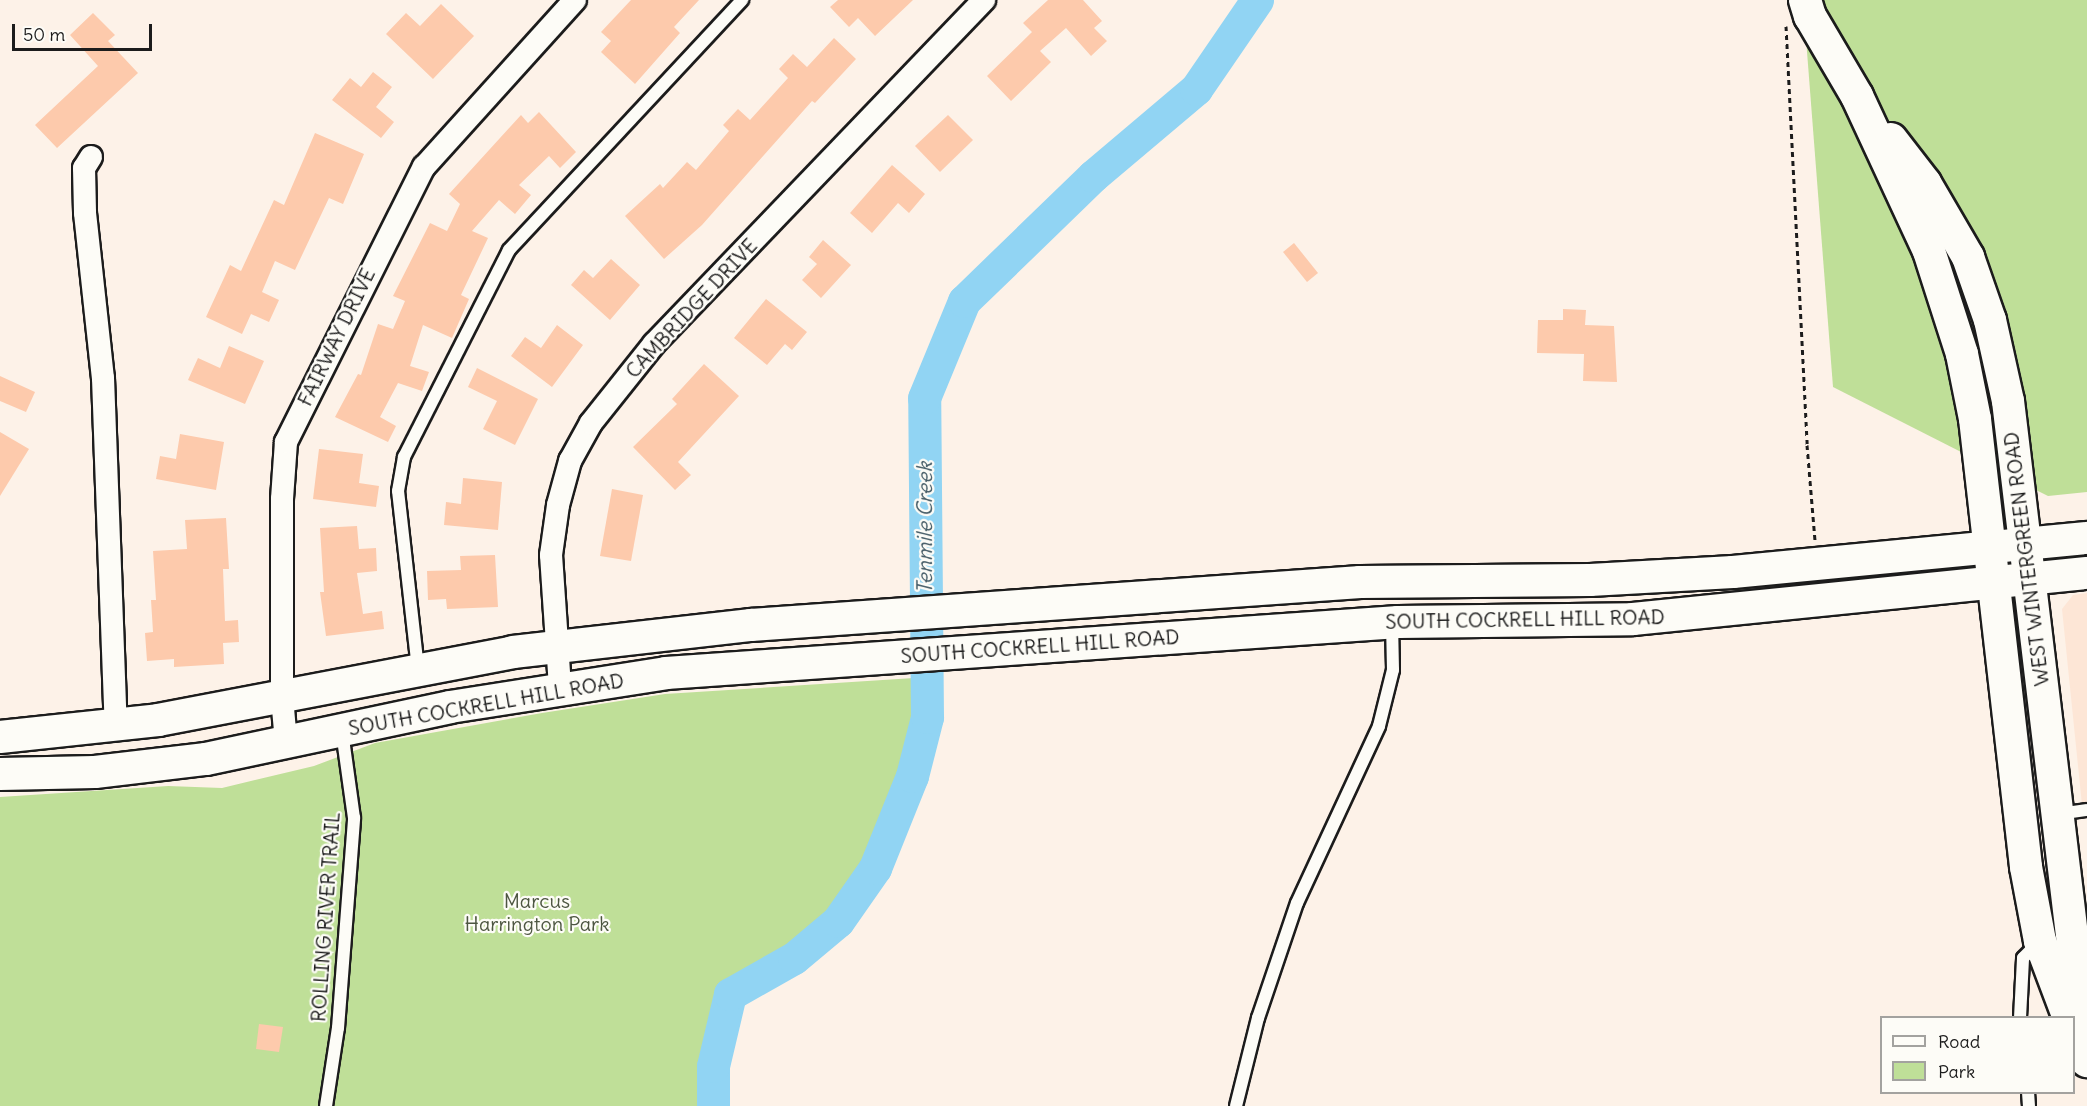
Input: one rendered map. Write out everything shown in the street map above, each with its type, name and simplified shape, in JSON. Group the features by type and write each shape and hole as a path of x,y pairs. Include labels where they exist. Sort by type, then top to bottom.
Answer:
{"main road":[{"name":"WEST WINTERGREEN ROAD","path":"1796,11 1810,16 1857,96 1929,251 1962,354 1975,419 2026,867 2040,941 2069,1016"},
{"name":"WEST WINTERGREEN ROAD","path":"1857,96 1925,183 1968,257 1990,320 2008,401 2087,1061"},
{"name":"SOUTH COCKRELL HILL ROAD","path":"0,737 116,725 556,646 839,618 1398,580 1590,580 1818,563 2087,538"},
{"name":"SOUTH COCKRELL HILL ROAD","path":"0,774 95,772 206,759 560,687 666,673 1395,622 1633,619 2087,573"},
{"path":"1395,622 1398,580"},
{"path":"338,686 342,730"},
{"name":"WEST WINTERGREEN ROAD","path":"2075,1034 2087,1061"}],"street":[{"name":"FAIRWAY DRIVE","path":"286,742 282,697 282,470 291,432 424,167 575,0"},
{"name":"CAMBRIDGE DRIVE","path":"560,687 551,555 558,505 570,461 591,423 654,344 984,0"},
{"path":"91,157 84,168 85,213 103,378 116,725"}],"lane":[{"path":"418,670 398,491 404,457 509,250 742,0"},
{"path":"1236,1106 1258,1018 1297,903 1379,726 1393,670 1395,622"},
{"name":"ROLLING RIVER TRAIL","path":"326,1106 338,1028 354,818 342,730"},
{"path":"2056,814 2087,810"},
{"path":"2020,1016 2023,958 2040,941"}],"path":[{"path":"1796,11 1807,445 1818,563"}],"shaded area":[{"path":"2087,593 2087,805 2082,805 2062,609 2073,595"}],"green space":[{"path":"1803,0 2087,0 2087,492 2048,496 1833,387"},
{"name":"Marcus Harrington Park","path":"914,678 914,722 868,862 835,913 791,946 723,987 703,1063 700,1106 0,1106 0,797 168,786 222,788 314,766 375,743 542,713 665,694"}],"building":[{"path":"631,0 699,0 674,27 680,33 635,84 601,52 611,41 601,32"},
{"path":"838,0 913,0 875,36 858,18 849,27 830,7"},
{"path":"1048,0 1083,0 1102,21 1094,28 1107,41 1091,56 1066,28 1040,51 1051,62 1011,101 987,76 1032,32 1023,23"},
{"path":"441,4 474,36 433,79 386,34 406,13 420,26"},
{"path":"93,13 115,35 108,41 138,73 57,148 35,125 98,66 70,35"},
{"path":"834,38 856,59 815,103 812,101 702,225 664,259 625,216 660,184 663,188 687,162 696,170 729,131 723,125 738,109 750,120 788,78 779,69 793,54 807,67"},
{"path":"373,72 392,87 376,107 394,122 381,138 332,100 350,78 361,87"},
{"path":"539,112 576,152 560,168 549,156 519,185 531,195 515,214 499,200 472,231 488,238 461,295 469,299 452,338 423,325 410,366 429,372 422,391 398,383 380,417 396,426 388,442 335,417 358,374 361,375 378,324 393,329 405,301 393,296 430,223 447,231 460,204 449,194 521,115 528,123"},
{"path":"948,115 973,140 940,172 915,146"},
{"path":"315,133 364,154 343,204 329,198 295,270 275,261 262,292 279,300 269,322 251,314 242,334 206,317 230,265 241,271 274,200 284,205"},
{"path":"892,165 925,194 909,213 898,203 872,233 850,213"},
{"path":"823,240 851,265 821,298 802,280 817,264 809,257"},
{"path":"1294,243 1318,273 1307,282 1283,252"},
{"path":"611,259 640,285 610,320 571,285 584,270 593,278"},
{"path":"766,299 807,332 792,350 785,344 767,365 734,338"},
{"path":"1563,309 1586,310 1585,325 1614,326 1617,382 1583,381 1584,354 1537,353 1538,320 1563,320"},
{"path":"557,325 583,345 552,387 511,356 525,337 541,348"},
{"path":"229,346 264,361 245,404 188,380 198,358 220,368"},
{"path":"704,364 739,396 678,462 691,475 675,490 633,447 677,404 672,399"},
{"path":"477,368 538,399 515,445 483,429 497,401 468,387"},
{"path":"0,376 35,392 26,412 0,401"},
{"path":"0,432 29,449 0,496"},
{"path":"180,434 224,442 216,490 156,479 160,456 176,459"},
{"path":"319,449 363,454 359,483 379,486 376,507 313,499"},
{"path":"463,478 502,482 498,530 444,525 446,502 461,504"},
{"path":"612,489 643,495 631,561 600,556"},
{"path":"226,518 229,569 223,569 225,621 238,620 239,642 223,643 224,664 174,667 174,659 147,661 145,633 153,632 151,600 156,600 153,551 187,549 185,520"},
{"path":"357,526 359,549 376,548 377,571 357,573 363,614 382,611 384,629 326,636 320,592 324,592 320,528"},
{"path":"495,555 498,607 447,609 446,599 428,600 427,571 461,570 460,556"},
{"path":"259,1024 283,1027 279,1052 256,1049"}],"waterway":[{"name":"Tenmile Creek","path":"713,1106 713,1066 730,994 794,958 838,921 875,868 912,776 927,717 924,398 964,301 1093,176 1196,89 1257,0"}]}
